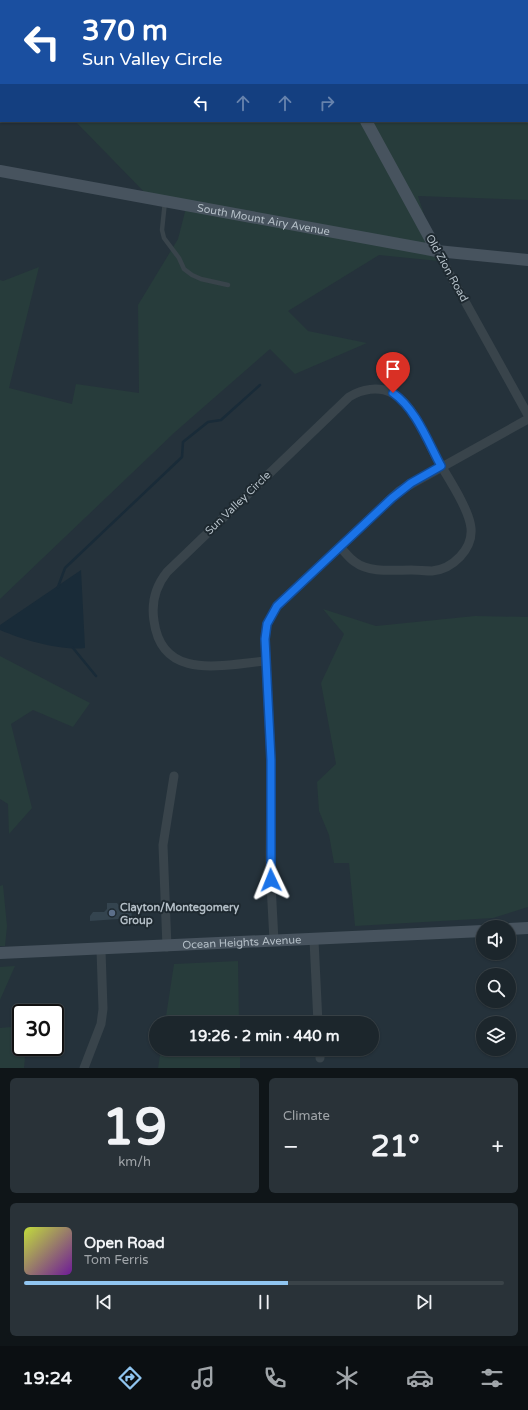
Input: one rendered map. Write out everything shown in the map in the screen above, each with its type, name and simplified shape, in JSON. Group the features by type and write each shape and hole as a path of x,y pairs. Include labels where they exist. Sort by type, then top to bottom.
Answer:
{"street":[{"name":"Old Zion Road","path":"367,122 528,415"},
{"name":"South Mount Airy Avenue","path":"0,171 437,251 528,260"},
{"name":"Sun Valley Circle","path":"265,661 198,666 185,664 172,657 164,650 159,640 152,610 156,590 167,572 340,405 358,391 377,389 393,393 401,398 413,414 464,507 471,527 471,537 467,546 456,560 449,565 432,571 369,568 355,562 340,547"},
{"path":"274,941 270,865 271,760 265,661 265,634 267,624 274,610 400,491 441,466 528,419"},
{"path":"167,947 163,845 174,776"},
{"path":"516,929 528,928"},
{"name":"Ocean Heights Avenue","path":"0,953 101,950 476,931"},
{"path":"314,940 318,1016"},
{"path":"84,1068 100,1024 103,1009 101,950"}],"lane":[{"path":"165,201 162,230 164,238 179,258 184,269 201,279 228,285"}],"green space":[{"path":"76,122 528,122 528,200 418,196 439,261 379,255 288,311 308,331 367,343 295,374 270,349 175,432 0,599 0,280 3,281 39,267 9,388 72,404 76,384 139,393 138,305 178,239 187,204 151,199"},
{"path":"323,609 376,626 475,616 528,617 528,907 493,918 355,926 349,863 334,863 329,835 319,811 317,782 336,764 321,683 344,634"},
{"path":"0,656 90,703 73,727 33,710 11,724 32,808 9,834 8,804 0,799"},
{"path":"3,885 7,926 5,946 0,946 0,886"},
{"path":"238,961 239,1016 166,1016 174,964"},
{"path":"15,966 0,1000 0,967"},
{"path":"12,1027 12,1056 25,1056 24,1068 0,1068 0,1028"},
{"path":"160,1056 240,1056 240,1068 158,1068"}],"water":[{"path":"81,570 85,648 65,648 42,644 0,630 0,625"}],"building":[{"name":"Clayton/Montegomery Group","path":"107,903 117,903 121,908 131,908 132,918 90,921 90,916 93,912 104,912 107,909"}],"waterway":[{"path":"58,587 65,568 182,457 183,442 208,422 221,420 260,385"},
{"path":"73,648 96,676"}],"place":[{"name":"Clayton/Montegomery Group","path":"112,913"}],"route":[{"path":"271,880 271,760 265,661 266,629 269,619 277,606 392,498 411,483 441,466 413,414 401,398 393,393"}]}
